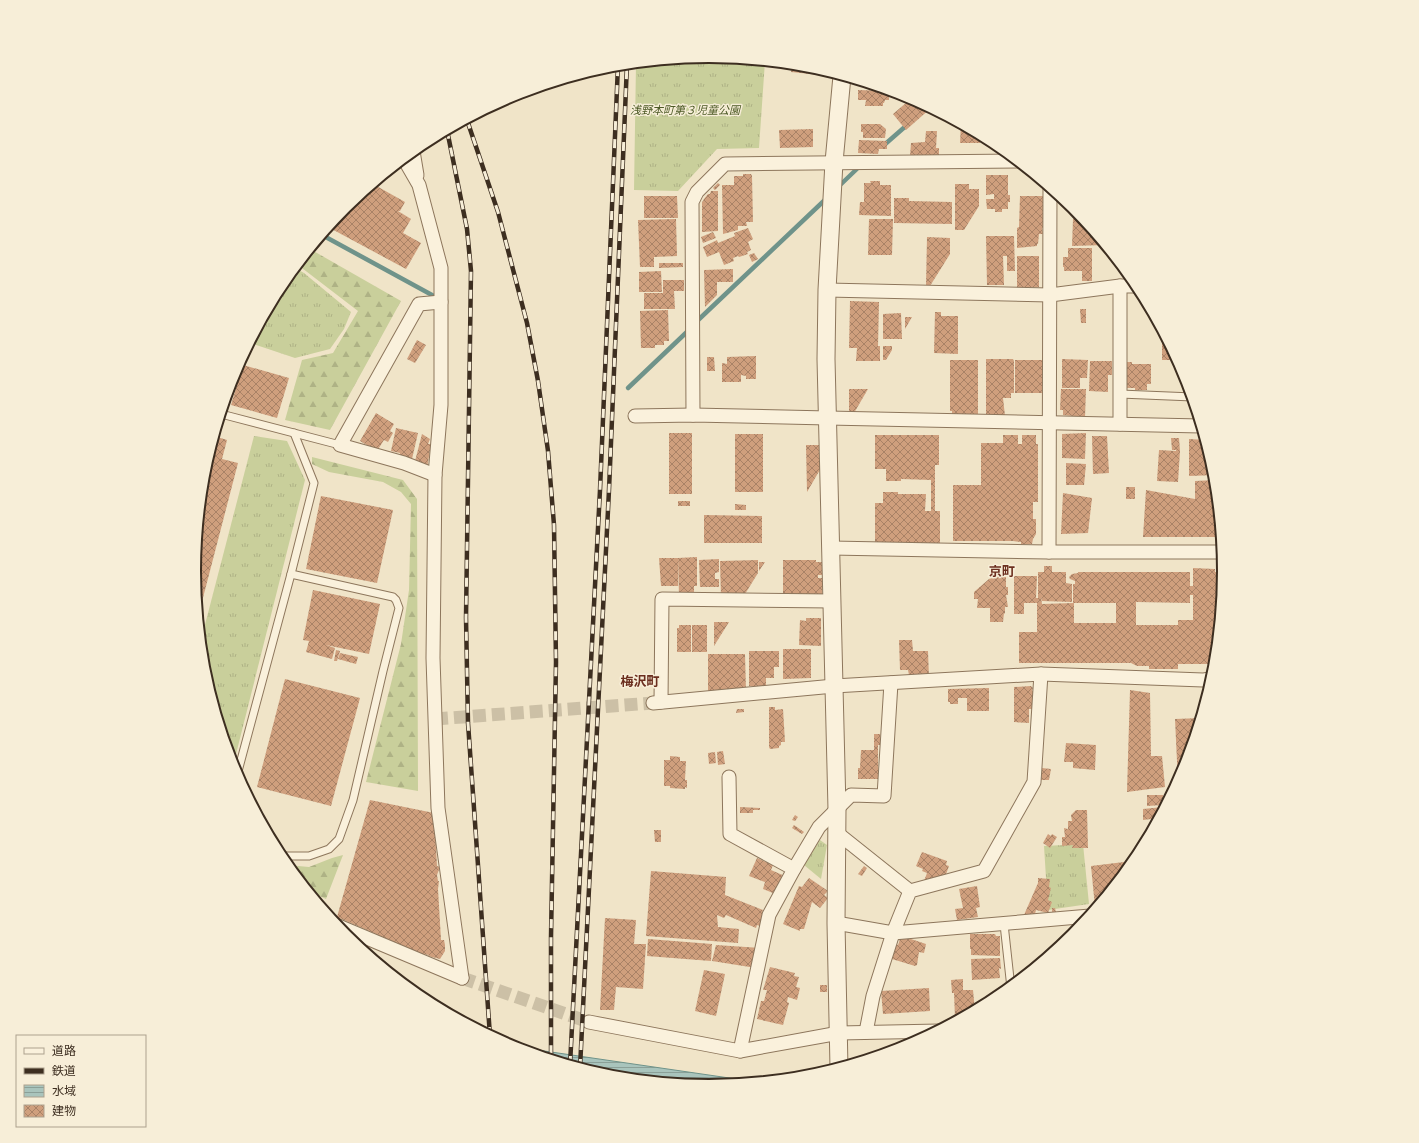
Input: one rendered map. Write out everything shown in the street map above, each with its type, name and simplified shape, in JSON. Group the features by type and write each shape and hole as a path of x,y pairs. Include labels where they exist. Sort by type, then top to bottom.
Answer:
{"street":[{"path":"839,1063 836,923 837,809 828,418 827,290 834,162 842,80"},
{"path":"350,931 462,978 438,808 433,658 435,475 441,406 441,268 419,185 414,158"},
{"path":"693,416 692,202 696,192 725,164 1009,161"},
{"path":"407,163 419,185"},
{"path":"1049,552 1050,194"},
{"path":"1120,286 1120,424"},
{"path":"827,290 1050,295 1130,286"},
{"path":"435,475 404,463 340,445 420,304 441,302"},
{"path":"635,416 828,418 1197,426"},
{"path":"831,548 1049,552 1217,552"},
{"path":"832,601 662,599 657,703 834,686 1041,674 1206,679"},
{"path":"910,891 984,871 1034,782 1041,674"},
{"path":"740,1051 769,915 794,869 819,827 851,795 884,796 892,683"},
{"path":"729,777 730,834 794,869"},
{"path":"836,832 910,891"},
{"path":"866,1032 873,996 910,891"},
{"path":"836,923 894,933 1004,924 1079,920"},
{"path":"589,1022 740,1051 839,1033 927,1031"}],"lane":[{"path":"1120,394 1186,396"},
{"path":"226,415 340,445"},
{"path":"240,765 314,483 294,433"},
{"path":"288,856 309,856 329,849 339,839 354,800 398,608 396,600 393,597 291,574"},
{"path":"1004,924 1010,981"}],"green space":[{"name":"浅野本町第３児童公園","path":"710,63 765,66 759,148 717,149 678,191 634,190 636,68 676,64"},
{"path":"314,252 401,301 330,430 285,420 302,360 333,353 358,311 302,268"},
{"path":"300,271 351,312 344,329 330,349 295,358 254,344 269,317"},
{"path":"254,436 287,441 305,480 236,755 218,703 204,628"},
{"path":"312,457 403,480 417,499 418,791 366,782 401,644 409,590 411,504 401,492 383,482 329,472 312,464"},
{"path":"820,840 827,845 821,879 804,865"},
{"path":"1083,844 1089,904 1048,910 1044,846"},
{"path":"343,855 326,899 317,895 295,866 309,867"}],"water":[{"path":"539,1050 737,1079 676,1079 643,1076 578,1063"}],"building":[{"path":"791,70 816,75 791,72"},
{"path":"858,90 874,91 889,96 889,100 885,100 883,106 865,106 866,100 858,100"},
{"path":"906,103 927,112 906,130 893,114"},
{"path":"861,124 880,124 886,129 885,138 863,138"},
{"path":"813,129 813,147 780,148 779,130"},
{"path":"961,129 980,141 980,143 960,143"},
{"path":"926,131 937,131 936,148 939,148 939,156 910,156 911,143 925,142"},
{"path":"859,140 887,141 887,149 879,149 878,154 858,153"},
{"path":"743,174 751,174 752,176 753,222 746,222 747,226 738,226 738,230 723,234 722,185 734,185 734,176 743,176"},
{"path":"986,175 1008,175 1008,195 1010,195 1010,202 1008,202 1008,209 1002,209 1002,212 995,212 995,209 987,209 986,199 994,199 994,194 986,195"},
{"path":"870,181 880,181 880,185 891,185 891,216 859,215 860,202 864,202 864,183 871,183"},
{"path":"718,183 720,185 715,190 713,188"},
{"path":"955,184 969,184 969,189 979,189 979,206 964,230 955,230"},
{"path":"377,186 405,202 400,211 398,211 411,219 403,233 421,243 406,269 333,230"},
{"path":"711,191 718,191 718,231 702,232 702,202"},
{"path":"644,196 677,196 678,218 644,218"},
{"path":"1020,196 1044,196 1045,228 1042,228 1043,234 1039,234 1037,246 1017,248"},
{"path":"894,198 909,198 909,201 952,202 952,224 894,223"},
{"path":"676,219 677,256 654,257 654,267 640,267 638,220"},
{"path":"869,219 893,219 892,255 868,255"},
{"path":"1073,219 1076,219 1099,245 1072,246"},
{"path":"748,228 753,239 748,242 751,250 747,252 748,254 733,258 734,261 724,265 719,252 707,257 703,247 717,240 718,243 735,236 734,233"},
{"path":"713,232 716,238 703,243 701,237"},
{"path":"986,236 1014,236 1015,271 1007,271 1007,256 1003,256 1004,285 987,285"},
{"path":"927,237 950,238 950,254 930,286 926,286"},
{"path":"1068,248 1092,248 1092,281 1082,281 1082,271 1064,271 1063,257 1068,257"},
{"path":"754,253 758,259 752,262 749,255"},
{"path":"1017,256 1039,256 1039,287 1017,287"},
{"path":"659,263 683,263 683,267 659,268"},
{"path":"733,269 733,282 717,282 717,295 705,307 704,270"},
{"path":"661,271 662,292 639,292 639,272"},
{"path":"663,280 684,280 684,291 674,291 675,309 644,309 644,293 663,293"},
{"path":"850,301 879,302 878,346 880,346 880,361 856,361 857,348 849,348"},
{"path":"1080,309 1086,309 1086,323 1081,323"},
{"path":"668,310 669,341 664,341 664,345 655,345 655,348 641,348 640,311"},
{"path":"935,312 941,312 941,316 958,316 958,354 934,353"},
{"path":"901,313 902,339 883,339 883,314"},
{"path":"905,317 912,317 905,329"},
{"path":"417,340 426,345 415,363 407,359"},
{"path":"1162,340 1172,360 1162,360"},
{"path":"883,346 892,346 892,350 886,360 883,360"},
{"path":"756,356 756,379 746,379 746,376 741,375 741,382 722,382 722,363 727,364 727,357"},
{"path":"707,357 714,357 715,371 707,371"},
{"path":"986,359 1013,359 1014,361 1014,393 1011,393 1011,398 1003,398 1005,416 986,416"},
{"path":"1062,359 1088,360 1087,378 1080,378 1080,388 1062,388"},
{"path":"950,360 978,360 978,416 952,417 952,411 950,411"},
{"path":"1015,360 1044,360 1044,393 1015,393"},
{"path":"1090,361 1112,361 1112,375 1108,375 1108,392 1089,391"},
{"path":"1126,362 1132,362 1132,364 1151,364 1151,384 1147,384 1147,390 1126,388"},
{"path":"245,366 289,378 277,418 231,405"},
{"path":"849,389 868,389 854,413 849,413"},
{"path":"1061,389 1086,389 1085,418 1073,418 1073,416 1063,415 1063,410 1060,410"},
{"path":"376,413 394,424 390,431 393,433 388,442 384,440 377,451 360,441"},
{"path":"396,428 418,433 412,459 400,456 400,453 391,451"},
{"path":"669,433 692,433 692,494 669,494"},
{"path":"1086,433 1085,459 1062,458 1062,434"},
{"path":"422,434 430,439 428,444 431,444 427,468 414,465"},
{"path":"735,434 763,434 763,492 735,492"},
{"path":"875,435 939,435 939,465 935,465 935,511 940,511 940,552 875,552 875,503 883,503 883,492 898,492 898,494 926,494 925,511 931,511 931,480 901,479 901,481 886,481 886,469 875,469"},
{"path":"1003,435 1018,435 1018,444 1022,444 1022,435 1036,435 1036,444 1038,444 1038,502 1033,502 1033,519 1036,519 1036,534 1032,544 1021,544 1021,542 1013,541 953,541 953,485 981,485 981,443 1003,443"},
{"path":"1092,436 1107,436 1109,473 1093,474"},
{"path":"219,437 227,440 222,459 238,463 202,602 202,538 205,505"},
{"path":"1171,438 1179,438 1180,451 1178,482 1157,481 1159,450 1176,451 1172,450"},
{"path":"1189,439 1201,440 1209,475 1189,476"},
{"path":"806,445 819,445 819,454 821,454 821,468 807,492"},
{"path":"1066,463 1086,464 1084,485 1066,485"},
{"path":"1210,480 1214,505 1217,537 1143,537 1146,490 1195,499 1195,481"},
{"path":"1126,487 1135,487 1135,499 1126,499"},
{"path":"1063,493 1092,498 1088,533 1061,534"},
{"path":"321,496 393,510 377,583 306,569"},
{"path":"678,501 690,501 690,506 678,506"},
{"path":"735,504 746,505 746,510 735,510"},
{"path":"704,515 762,516 762,543 704,543"},
{"path":"697,557 697,586 694,586 694,595 679,596 678,558"},
{"path":"659,558 678,558 678,586 661,586"},
{"path":"719,559 719,572 715,573 715,579 719,579 719,587 700,587 699,560"},
{"path":"758,560 758,573 745,594 721,597 720,561"},
{"path":"783,560 816,560 816,562 823,562 823,575 818,575 818,578 822,578 822,594 783,595"},
{"path":"759,562 765,562 759,571"},
{"path":"1044,566 1052,566 1052,572 1066,572 1066,583 1072,584 1072,602 1042,601 1041,597 1042,604 1074,603 1073,584 1075,584 1075,581 1069,577 1078,572 1190,572 1190,586 1193,586 1193,568 1215,569 1215,572 1218,572 1217,605 1214,638 1209,664 1178,664 1178,669 1149,669 1149,666 1137,666 1131,663 1019,663 1019,632 1037,632 1037,603 1024,603 1024,614 1014,614 1014,576 1037,576 1036,598 1038,598 1038,572 1044,572","holes":["1190,595 1193,595 1193,620 1178,620 1178,625 1136,625 1136,602 1190,603","1074,603 1116,603 1116,623 1074,623"]},
{"path":"1000,576 1006,577 1006,587 1008,587 1008,595 1006,595 1008,607 1005,607 1003,622 990,622 990,608 977,608 978,599 974,599 974,592 989,579"},
{"path":"313,590 380,604 369,654 326,645 335,648 332,659 306,652 309,641 303,640"},
{"path":"806,618 821,618 821,646 799,645 800,620 806,621"},
{"path":"714,622 729,622 714,646"},
{"path":"679,625 691,625 691,652 677,652 677,628 679,628"},
{"path":"692,625 707,625 707,652 692,652"},
{"path":"899,640 912,640 913,651 928,651 929,678 922,678 922,674 909,675 908,670 900,670"},
{"path":"783,649 811,649 811,678 783,679"},
{"path":"336,650 340,651 337,661 334,661"},
{"path":"749,651 779,651 779,667 774,667 774,678 766,678 766,686 749,686"},
{"path":"340,653 358,657 356,664 338,659"},
{"path":"708,654 745,654 746,691 708,691"},
{"path":"285,679 360,698 331,806 257,787"},
{"path":"1031,686 1033,688 1032,691 1034,691 1034,709 1029,709 1029,723 1014,722 1014,687"},
{"path":"989,688 989,711 967,711 967,698 958,698 958,704 950,704 950,702 948,702 948,689"},
{"path":"1130,690 1150,693 1151,756 1162,756 1165,787 1127,792"},
{"path":"769,707 775,707 775,710 783,709 785,742 781,742 779,748 770,749 769,747"},
{"path":"737,709 744,709 744,712 736,713"},
{"path":"1196,718 1177,770 1175,719"},
{"path":"874,734 880,734 880,745 878,745 878,779 858,779 861,750 874,750"},
{"path":"1066,743 1096,745 1095,770 1073,768 1073,762 1064,762"},
{"path":"723,751 725,764 718,765 717,752"},
{"path":"715,752 716,763 709,764 708,753"},
{"path":"670,756 680,757 680,761 686,761 685,780 687,780 687,788 685,787 685,789 664,786 664,760 670,760"},
{"path":"1042,768 1051,769 1049,780 1041,780"},
{"path":"1147,795 1163,795 1161,805 1147,806"},
{"path":"370,800 434,813 437,866 440,867 437,875 439,881 438,889 441,940 444,940 445,945 445,951 440,959 422,954 337,917"},
{"path":"740,807 760,808 760,810 753,810 753,813 740,813"},
{"path":"1160,807 1154,819 1143,820 1143,809"},
{"path":"1076,810 1087,810 1088,848 1072,848 1073,845 1062,846 1062,837 1065,837 1064,828 1068,829 1068,821 1072,821 1071,815"},
{"path":"795,815 798,817 795,821 792,820"},
{"path":"794,825 804,832 802,834 792,828"},
{"path":"654,830 661,830 661,842 655,842"},
{"path":"1048,834 1051,836 1052,834 1057,837 1050,848 1043,843"},
{"path":"922,852 947,861 946,865 949,866 945,877 942,875 941,878 924,881 927,873 922,871 923,869 916,866"},
{"path":"757,858 773,865 771,870 787,877 771,898 773,893 763,889 765,882 749,876"},
{"path":"1124,862 1124,865 1095,904 1091,866"},
{"path":"864,866 867,868 862,876 858,874"},
{"path":"651,871 726,877 725,895 763,910 762,913 773,917 768,929 757,925 756,928 726,915 724,918 717,915 718,927 739,929 738,943 646,936"},
{"path":"809,878 828,891 824,895 828,898 820,908 812,902 804,929 800,929 800,931 783,924 799,886 802,887"},
{"path":"1038,878 1050,879 1049,887 1051,888 1048,900 1052,902 1048,913 1036,910 1035,914 1024,915 1038,883"},
{"path":"977,886 980,907 976,908 978,917 957,920 955,909 963,908 959,889"},
{"path":"1052,908 1055,908 1056,912 1052,912"},
{"path":"605,918 636,920 634,944 646,944 643,989 616,987 614,1010 600,1010"},
{"path":"970,934 995,934 996,936 1000,936 1000,956 971,955"},
{"path":"905,937 926,944 924,953 919,952 917,965 915,966 892,959 896,944 898,945 900,939 904,939"},
{"path":"648,939 712,944 711,961 647,956"},
{"path":"716,945 761,948 756,968 712,961"},
{"path":"1000,958 1000,978 972,980 971,959"},
{"path":"770,967 795,973 794,976 799,977 796,987 800,988 797,1000 788,997 787,1002 789,1003 783,1025 757,1019 761,1001 764,1001 767,990 763,990"},
{"path":"704,970 725,974 716,1016 695,1011"},
{"path":"963,979 963,990 973,990 974,1005 955,1017 954,993 952,993 951,980"},
{"path":"820,985 827,985 827,992 820,992"},
{"path":"929,988 930,1011 883,1014 881,991"}],"waterway":[{"path":"883,146 907,125"},
{"path":"837,188 861,165"},
{"path":"695,323 828,197"},
{"path":"326,237 432,295"},
{"path":"628,388 690,329"}],"tunnel":[{"path":"435,719 653,703"},
{"path":"462,978 589,1022"}],"railway":[{"path":"580,1063 609,490 627,70"},
{"path":"570,1061 600,490 618,72"},
{"path":"468,124 498,212 527,323 538,381 548,451 554,525 556,662 551,937 551,1055"},
{"path":"448,135 467,229 471,271 466,618 468,723 490,1030"}],"district":[{"name":"京町","path":"1002,570"},
{"name":"梅沢町","path":"640,680"}]}
